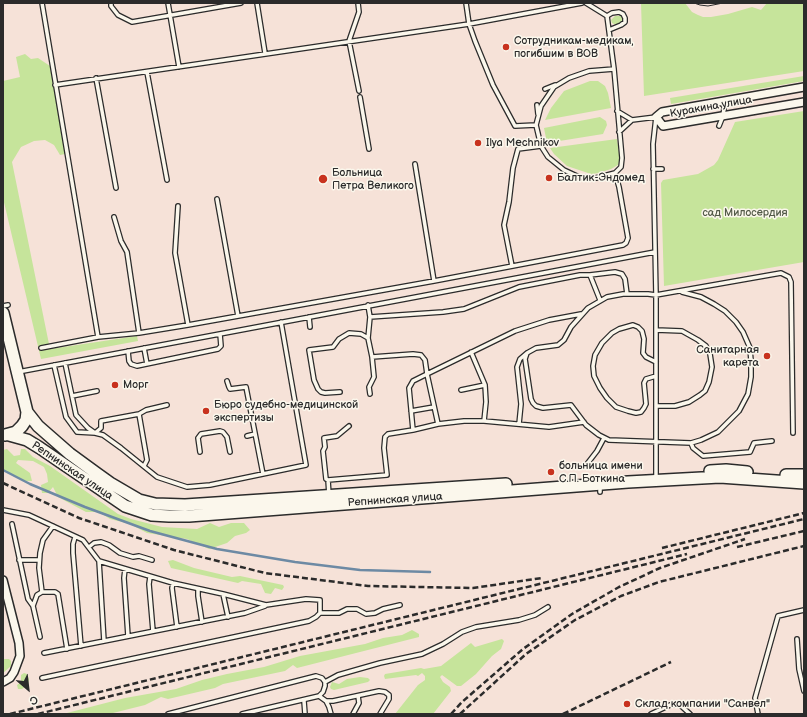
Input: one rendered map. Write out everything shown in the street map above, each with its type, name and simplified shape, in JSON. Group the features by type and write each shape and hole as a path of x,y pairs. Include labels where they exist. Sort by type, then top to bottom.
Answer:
{"street":[{"name":"Куракина улица","path":"804,87 662,112 656,118 663,126 804,102"},
{"path":"4,308 27,412 26,420 22,426 16,432 6,435"},
{"name":"Репнинская улица","path":"27,412 38,426 70,454 110,483 139,500 155,504 185,505 329,496 600,485 726,470 804,476"},
{"name":"Репнинская улица","path":"6,435 27,440 126,506 152,514 169,516 189,516 720,477 804,483"},
{"path":"3,580 20,656 14,672 10,678 3,682"}],"lane":[{"path":"42,3 98,337"},
{"path":"110,3 118,15 132,22 241,3"},
{"path":"168,3 179,67"},
{"path":"257,3 265,53"},
{"path":"358,3 359,12 349,41 359,91"},
{"path":"466,3 469,24 493,85 515,126 536,126"},
{"path":"55,85 469,24 582,3"},
{"path":"586,3 607,16"},
{"path":"607,16 612,13 619,12 623,14 625,18 625,22 609,30"},
{"path":"607,16 614,69 622,158 620,167 615,173 596,178 579,177 564,170 548,157 541,146 536,126 541,106 554,87 569,78 589,71 614,69"},
{"path":"147,72 167,180"},
{"path":"96,78 116,188"},
{"path":"545,89 562,82"},
{"path":"360,97 369,149"},
{"path":"719,126 723,116 725,101"},
{"path":"536,105 538,117"},
{"path":"617,111 632,120 656,118 652,168 656,295 656,478"},
{"path":"620,132 632,120"},
{"path":"512,266 504,225 509,202 513,168 518,149 541,146"},
{"path":"414,164 434,281"},
{"path":"652,168 662,168"},
{"path":"41,348 98,337 139,333 188,325 434,281 623,245 626,243 628,238 615,173"},
{"path":"217,199 238,316"},
{"path":"178,206 175,253 188,325"},
{"path":"114,217 121,241 127,252 139,333"},
{"path":"17,372 654,252"},
{"path":"370,317 443,312 464,309 519,287 580,275 615,272 622,274 625,280 627,294"},
{"path":"519,424 521,404 517,367 520,359 536,348 558,344 564,340 571,327 582,314 600,300 607,297 627,294 656,295 781,273 789,277 791,282 793,433"},
{"path":"590,275 600,300"},
{"path":"527,353 526,359 531,399 536,406 543,408 571,405 584,422 599,435 609,440 691,443 701,440 718,432 739,411 748,394 751,377 750,348 743,332 736,322 725,312 701,297 679,291"},
{"path":"368,305 370,317 368,338 374,377 369,387 370,394"},
{"path":"413,430 409,388 413,381 515,331 549,320 582,314"},
{"path":"309,317 310,327"},
{"path":"54,365 66,417 78,432 103,435 157,476 187,487 210,485 306,465 281,322"},
{"path":"656,362 646,358 643,353 644,339 642,331 633,325 612,333 602,343 595,355 593,366 594,376 607,398 616,407 636,413 641,412 646,404 644,383 646,380 656,376"},
{"path":"656,330 682,331 698,340 706,346 710,354 712,367 709,382 705,391 700,395 689,402 675,406 656,406"},
{"path":"128,351 129,361 131,364 137,366 218,349 221,346 220,334"},
{"path":"340,392 325,393 318,389 314,380 309,350 333,347 339,339 349,334 361,334 368,338"},
{"path":"144,348 147,364"},
{"path":"472,352 485,385 486,402 484,421"},
{"path":"372,357 413,354 421,355 425,360 438,424"},
{"path":"65,363 76,415 95,433"},
{"path":"227,381 230,389 246,387 263,474"},
{"path":"461,390 485,385"},
{"path":"72,396 97,391"},
{"path":"95,433 101,428 101,421 139,414 146,410 167,404"},
{"path":"412,411 434,407"},
{"path":"139,414 147,460 144,466"},
{"path":"328,480 387,475 384,448 385,437 388,434 438,424 464,421 484,421 549,427 584,422"},
{"path":"329,496 328,480 326,479 322,452 325,447 324,438 338,436 343,433 345,428 349,426"},
{"path":"200,452 198,438 201,434 220,431 230,439 230,452"},
{"path":"247,436 255,434"},
{"path":"587,464 597,451 604,438"},
{"path":"691,443 693,448 703,456 750,452 754,443 772,441"},
{"path":"3,510 29,515 83,540 89,546 99,561 104,641"},
{"path":"12,524 28,599 33,606 40,637"},
{"path":"42,592 39,560 43,540 53,526"},
{"path":"75,537 73,553 81,646"},
{"path":"89,546 94,543 101,542 109,545 120,553 152,560"},
{"path":"19,560 39,560"},
{"path":"99,561 150,577 223,594 266,606"},
{"path":"125,569 124,578 128,636"},
{"path":"150,577 149,584 153,631"},
{"path":"173,583 172,588 177,626"},
{"path":"198,589 202,622"},
{"path":"33,606 37,595 42,592 55,592 58,594 67,648"},
{"path":"223,594 228,617"},
{"path":"44,653 228,617 266,606 306,599 320,600 320,613"},
{"path":"42,678 309,620 320,613 339,613 347,609 357,609 366,614 375,613 383,609 400,605"},
{"path":"325,682 338,675 380,663 422,654 476,626 519,620 535,615 548,607"},
{"path":"758,714 755,698 778,616 804,610"},
{"path":"797,640 799,669 804,691"},
{"path":"168,714 316,676 322,678 325,682 323,692 319,696 304,701 242,714"},
{"path":"326,701 333,701 379,691 385,692 389,695 389,699 380,714"},
{"path":"319,696 326,701 329,706 330,714"},
{"path":"353,714 359,702 358,696"},
{"path":"304,701 305,714"},
{"path":"651,714 670,705 679,704 690,714"}],"green space":[{"path":"641,3 685,3 692,12 703,17 711,17 752,7 761,10 767,3 804,3 804,71 644,96"},
{"path":"615,16 621,16 623,19 616,25 612,23 611,20"},
{"path":"25,54 31,59 38,58 50,66 65,154 60,155 54,145 45,140 34,141 21,147 12,162 50,349 137,336 138,341 41,359 3,198 3,81 20,77 16,57"},
{"path":"804,76 804,81 671,104 670,98"},
{"path":"590,81 598,81 605,86 611,108 545,120 551,108 564,91"},
{"name":"сад Милосердия","path":"804,111 804,262 664,286 661,183 663,180 698,174 714,165 718,160 735,122"},
{"path":"600,117 606,121 607,125 603,134 547,143 544,128"},
{"path":"617,139 620,159 618,165 599,173 591,174 567,166 554,154 550,148"},
{"path":"7,449 14,456 20,455 21,449 25,449 33,457 50,466 118,514 131,519 162,527 197,529 210,523 219,527 231,523 244,523 250,530 246,533 235,536 227,543 209,549 187,539 147,533 130,524 110,519 99,512 86,512 58,497 53,487 48,493 42,493 41,485 48,482 47,474 44,467 33,461 18,460 16,463 30,473 32,481 26,481 4,471 3,450"},
{"path":"173,560 194,568 232,577 240,576 283,585 284,587 282,590 275,588 271,594 265,593 261,584 242,581 238,583 171,568 168,561"},
{"path":"412,630 419,634 419,637 297,668 293,665 285,671 223,684 215,688 168,699 161,697 145,705 109,714 63,714 125,698 176,689 202,680 264,667 300,656 365,644 383,638 402,635"},
{"path":"502,639 504,641 501,649 492,656 476,674 461,686 457,686 442,675 440,677 443,682 450,687 451,691 433,714 395,714 418,685 425,680 425,676 422,673 418,676 385,679 385,674 441,666 471,643 475,647"},
{"path":"3,659 9,659 11,661 11,666 3,673"},
{"path":"24,673 27,674 29,679 28,685 22,689 18,689 17,685 21,682 21,675"},
{"path":"360,677 368,678 370,680 368,682 334,690 330,687 332,682 339,684 347,679"}],"waterway":[{"path":"3,470 30,484 85,507 150,531 217,549 295,562 360,570 430,572"}],"tram line":[{"path":"694,3 708,6 723,3"}],"railway":[{"path":"3,483 79,518 174,550 265,573 368,586 473,588 542,578"},
{"path":"662,548 804,513"},
{"path":"10,714 804,519"},
{"path":"737,547 804,531"},
{"path":"451,714 462,702 523,649 572,614 619,587 660,568 745,539"},
{"path":"460,714 526,654 575,620 621,596 659,582 804,546"},
{"path":"38,714 687,554"},
{"path":"563,714 671,662"}],"place":[{"name":"Сотрудникам-медикам, погибшим в ВОВ","path":"506,47"},
{"name":"Ilya Mechnikov","path":"478,143"},
{"name":"Балтик-Эндомед","path":"549,178"},
{"name":"Больница Петра Великого","path":"323,179"},
{"name":"Санитарная карета","path":"767,356"},
{"name":"Морг","path":"115,385"},
{"name":"Бюро судебно-медицинской экспертизы","path":"206,411"},
{"name":"больница имени С.П. Боткина","path":"551,472"},
{"name":"Склад компании \"Санвел\"","path":"627,704"}]}
